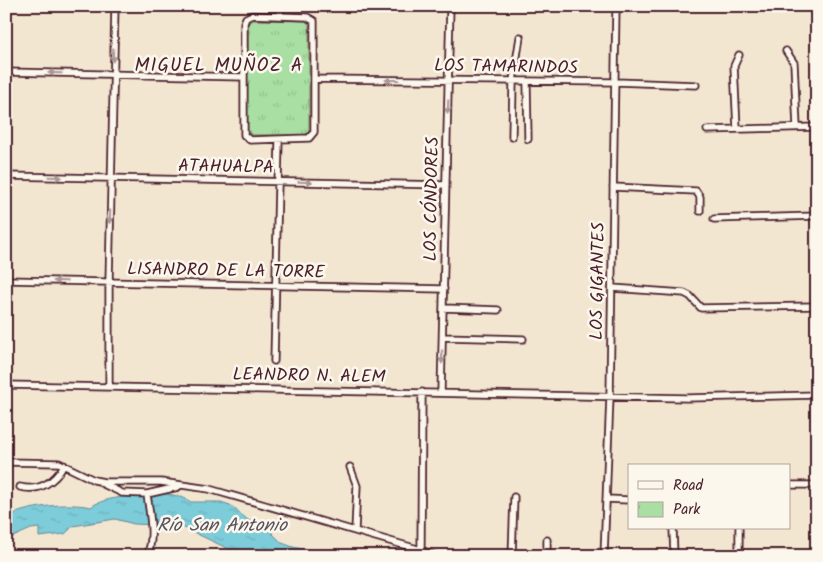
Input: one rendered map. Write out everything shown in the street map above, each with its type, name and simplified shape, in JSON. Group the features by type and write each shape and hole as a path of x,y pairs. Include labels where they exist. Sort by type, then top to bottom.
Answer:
{"street":[{"path":"109,387 109,282 115,6"},
{"path":"280,16 281,6"},
{"name":"LOS CÓNDORES","path":"442,392 450,6"},
{"name":"LOS GIGANTES","path":"604,556 610,396 616,6"},
{"path":"252,15 280,16 307,17 314,21 314,132 313,135 306,139 250,140 244,135 244,23 246,18 252,15"},
{"path":"512,137 513,81 520,36"},
{"path":"786,51 794,64 797,127"},
{"path":"737,129 734,66 739,55"},
{"path":"6,72 244,77"},
{"name":"LOS TAMARINDOS","path":"315,79 616,82 696,85"},
{"path":"528,82 528,139"},
{"path":"707,130 817,127"},
{"path":"274,361 279,140"},
{"name":"ATAHUALPA","path":"6,176 446,185"},
{"path":"613,187 696,192 700,197 700,211"},
{"path":"714,219 817,216"},
{"name":"LISANDRO DE LA TORRE","path":"6,280 444,289"},
{"path":"612,288 684,293 690,296 701,308 817,306"},
{"path":"444,308 498,310"},
{"path":"443,337 523,338"},
{"name":"LEANDRO N. ALEM","path":"6,385 687,398 817,395"},
{"path":"421,550 422,392"},
{"path":"6,462 53,462 64,465 122,493 148,494 182,486"},
{"path":"20,487 33,489 51,482 64,465"},
{"path":"350,467 358,486 355,531"},
{"path":"94,480 110,483 146,482 209,489 421,550 435,556"},
{"path":"790,485 817,485"},
{"path":"146,556 151,542 148,494"},
{"path":"512,556 514,498"},
{"path":"607,499 628,500"},
{"path":"673,530 674,556"},
{"path":"739,530 739,556"},
{"path":"547,540 547,556"}],"green space":[{"path":"252,20 306,21 309,25 309,131 305,135 252,135 247,130 248,24"}],"water":[{"name":"Río San Antonio","path":"163,493 182,497 191,502 221,502 230,505 248,520 268,529 282,543 317,552 324,556 277,556 252,551 231,550 180,526 134,524 115,519 73,526 65,534 39,537 39,528 31,529 6,540 6,518 24,511 60,505 91,507 105,500 115,498"}],"district":[{"name":"MIGUEL MUÑOZ A","path":"219,64"}]}
